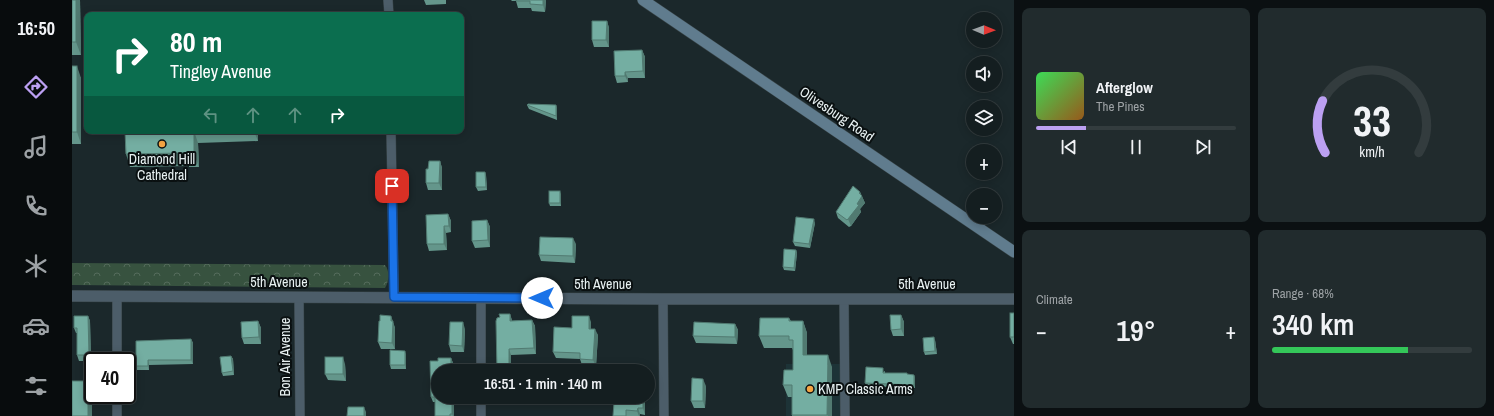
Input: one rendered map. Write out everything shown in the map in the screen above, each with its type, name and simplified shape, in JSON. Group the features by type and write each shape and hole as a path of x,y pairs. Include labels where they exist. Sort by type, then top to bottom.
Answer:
{"main road":[{"name":"Olivesburg Road","path":"643,0 1014,252"}],"street":[{"path":"388,0 389,12"},
{"path":"391,134 394,297"},
{"name":"5th Avenue","path":"72,296 663,299 1014,298"},
{"path":"117,296 117,352"},
{"name":"Bon Air Avenue","path":"299,297 300,416"},
{"path":"481,298 481,364"},
{"path":"663,299 664,416"},
{"path":"844,299 845,416"},
{"path":"117,404 117,416"},
{"path":"481,404 481,416"}],"shaded area":[{"name":"KMP Classic Arms","path":"786,364 841,364 841,416 786,416"}],"green space":[{"path":"72,263 385,265 388,270 388,276 385,288 72,285"}],"building":[{"path":"72,0 76,0 76,42 72,42"},
{"path":"516,0 543,0 543,5 530,4 530,1"},
{"path":"592,21 607,21 606,40 592,40"},
{"path":"642,50 643,71 625,72 625,76 615,76 614,51"},
{"path":"72,66 77,66 77,132 72,132"},
{"path":"527,105 556,105 556,116"},
{"path":"125,134 194,134 194,154 126,154"},
{"path":"429,161 440,161 439,183 426,183 426,169 428,169"},
{"path":"476,172 485,172 486,187 476,187"},
{"path":"853,186 862,196 857,204 859,205 847,220 836,212"},
{"path":"549,191 560,191 560,203 549,203"},
{"path":"448,214 449,226 444,226 444,244 427,244 426,215"},
{"path":"796,217 814,219 809,244 793,242"},
{"path":"487,220 488,240 472,241 472,221"},
{"path":"540,237 573,238 573,256 539,255"},
{"path":"784,249 796,250 794,268 783,267"},
{"path":"1010,313 1014,313 1014,337 1010,337"},
{"path":"499,314 510,314 510,321 532,320 534,348 509,349 509,364 497,364 496,321 497,318 500,317"},
{"path":"380,315 391,316 391,321 393,321 392,343 378,342"},
{"path":"890,315 901,315 901,329 891,330"},
{"path":"74,316 88,316 89,352 84,352 84,355 77,355 77,328 74,328"},
{"path":"572,316 589,316 589,329 595,329 593,360 580,359 580,353 553,352 554,327 572,328"},
{"path":"760,318 789,318 789,321 803,321 803,355 828,355 827,415 792,415 792,385 783,385 784,370 793,370 793,340 789,340 789,336 759,336"},
{"path":"258,321 259,337 242,338 241,322"},
{"path":"450,322 463,322 462,346 449,345"},
{"path":"694,322 735,324 735,337 693,336"},
{"path":"934,337 935,351 924,352 923,338"},
{"path":"191,339 191,360 148,360 148,366 136,366 136,341"},
{"path":"390,350 405,351 405,365 390,365"},
{"path":"231,356 233,371 222,373 220,357"},
{"path":"325,357 343,357 343,374 325,374"},
{"path":"438,358 451,358 451,364 431,364 431,397 430,361 438,361"},
{"path":"866,367 883,368 883,373 907,373 914,375 914,385 865,383"},
{"path":"692,378 703,379 703,401 691,401"},
{"path":"72,381 84,381 84,404 88,404 88,416 72,416"},
{"path":"435,404 452,404 452,414 450,414 450,416 435,416"},
{"path":"614,404 643,404 643,408 638,408 637,411 626,410 626,416 613,416"},
{"path":"348,407 364,407 364,416 347,416"}],"place":[{"name":"Diamond Hill Cathedral","path":"162,144"},
{"name":"KMP Classic Arms","path":"810,389"}],"route":[{"path":"392,186 394,297 542,298"}]}
